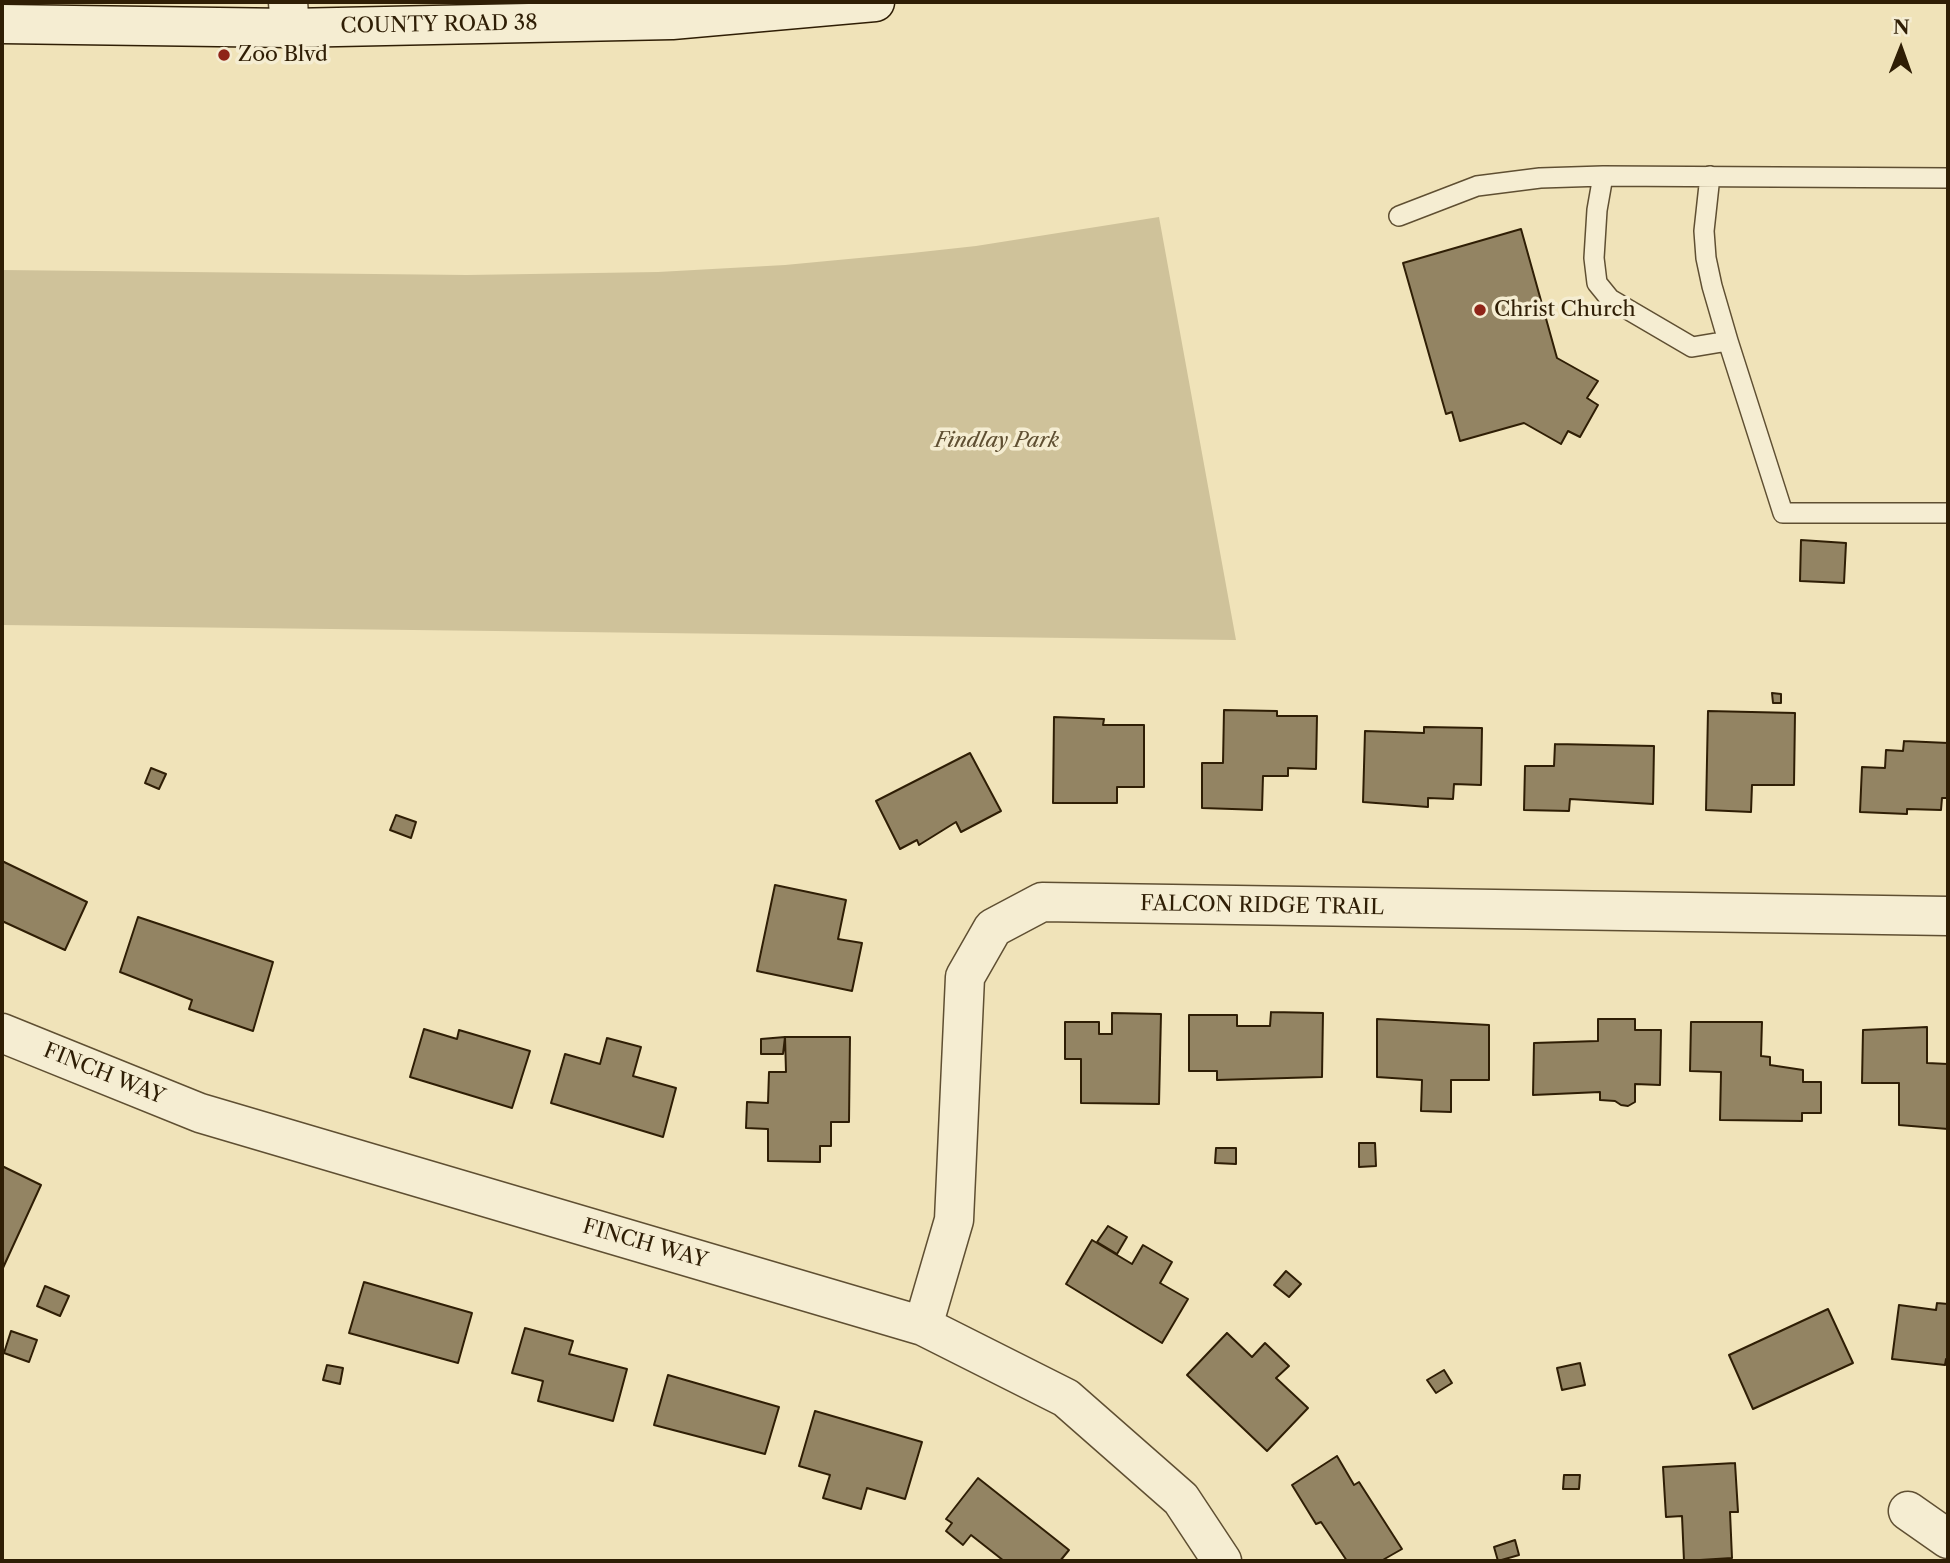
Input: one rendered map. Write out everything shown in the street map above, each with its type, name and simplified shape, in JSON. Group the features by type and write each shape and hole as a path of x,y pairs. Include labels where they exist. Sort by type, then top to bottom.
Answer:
{"street":[{"name":"COUNTY ROAD 38","path":"2,24 289,15 672,20 875,2"},
{"name":"FALCON RIDGE TRAIL","path":"923,1326 954,1220 965,977 993,928 1042,902 1948,916"},
{"name":"FINCH WAY","path":"2,1033 200,1113 923,1326 1066,1398 1181,1499 1223,1561"},
{"path":"1908,1511 1948,1539"}],"lane":[{"path":"1603,176 1597,210 1594,258 1597,283 1610,299 1692,347 1728,341"},
{"path":"1710,176 1704,231 1712,286 1783,513 1948,513"},
{"path":"1399,216 1477,186 1539,178 1948,178"}],"green space":[{"name":"Findlay Park","path":"1159,217 1236,640 2,625 2,270 467,275 658,272 785,265 976,246"}],"building":[{"name":"Christ Church","path":"1521,229 1557,358 1598,381 1587,398 1598,405 1580,437 1568,431 1561,444 1524,423 1460,441 1452,412 1446,414 1403,263"},
{"path":"1801,540 1846,543 1844,583 1800,581"},
{"path":"1772,693 1781,694 1781,703 1773,703"},
{"path":"1224,710 1277,711 1277,716 1317,716 1316,769 1288,768 1288,776 1263,776 1262,810 1202,808 1202,763 1223,763"},
{"path":"1708,711 1795,713 1794,785 1752,785 1751,812 1706,810"},
{"path":"1054,717 1104,719 1103,725 1144,725 1144,787 1117,787 1117,803 1053,803"},
{"path":"1424,727 1482,728 1481,785 1454,784 1453,799 1428,798 1428,807 1363,802 1365,731 1424,733"},
{"path":"1904,741 1948,743 1948,798 1942,798 1941,810 1907,809 1907,814 1860,812 1862,767 1885,768 1886,750 1903,751"},
{"path":"1555,744 1654,746 1653,804 1570,799 1569,811 1524,810 1525,766 1554,766"},
{"path":"970,753 1001,811 961,832 956,822 919,845 917,840 900,849 876,801"},
{"path":"151,768 166,774 159,789 145,783"},
{"path":"396,815 416,822 411,838 390,830"},
{"path":"2,861 87,902 65,950 2,921"},
{"path":"775,885 846,900 838,939 862,943 852,991 757,971"},
{"path":"138,917 273,962 253,1031 189,1009 192,1000 120,972"},
{"path":"1271,1012 1323,1013 1322,1077 1217,1080 1217,1071 1189,1071 1189,1015 1237,1015 1237,1026 1270,1026"},
{"path":"1112,1013 1161,1014 1159,1104 1081,1103 1081,1059 1065,1059 1065,1022 1099,1022 1099,1034 1112,1034"},
{"path":"1377,1019 1489,1025 1489,1080 1451,1080 1451,1112 1421,1111 1422,1080 1377,1077"},
{"path":"1598,1019 1635,1019 1635,1030 1661,1030 1660,1085 1635,1084 1635,1102 1628,1106 1615,1101 1600,1100 1600,1092 1533,1095 1534,1043 1598,1041"},
{"path":"1691,1022 1762,1022 1761,1056 1770,1057 1770,1065 1803,1070 1803,1082 1821,1082 1821,1113 1802,1113 1802,1121 1720,1120 1721,1072 1690,1071"},
{"path":"1927,1027 1927,1063 1948,1064 1948,1129 1899,1125 1899,1083 1862,1083 1863,1030"},
{"path":"424,1029 457,1039 459,1030 530,1051 512,1108 410,1077"},
{"path":"785,1037 850,1037 849,1122 831,1122 831,1146 820,1146 820,1162 768,1161 768,1129 746,1128 747,1102 768,1103 769,1072 786,1072"},
{"path":"785,1037 783,1054 761,1054 761,1039"},
{"path":"607,1038 641,1047 633,1076 676,1088 663,1137 551,1103 565,1054 600,1064"},
{"path":"1359,1143 1375,1143 1376,1166 1359,1167"},
{"path":"1216,1148 1236,1148 1236,1164 1215,1163"},
{"path":"2,1166 41,1185 2,1270"},
{"path":"1108,1226 1127,1237 1117,1254 1097,1242"},
{"path":"1092,1240 1132,1264 1143,1245 1172,1262 1160,1283 1188,1299 1162,1343 1066,1284"},
{"path":"1286,1271 1301,1284 1289,1297 1274,1285"},
{"path":"364,1282 472,1313 458,1363 349,1333"},
{"path":"45,1286 69,1296 60,1316 37,1306"},
{"path":"1937,1303 1948,1304 1948,1359 1945,1365 1892,1359 1899,1305 1936,1310"},
{"path":"1828,1309 1853,1363 1753,1409 1729,1355"},
{"path":"525,1328 573,1341 569,1354 627,1369 613,1421 538,1401 543,1381 512,1373"},
{"path":"11,1331 37,1340 29,1362 4,1353"},
{"path":"1227,1333 1252,1357 1265,1343 1289,1366 1276,1378 1308,1408 1267,1451 1187,1375"},
{"path":"1580,1363 1585,1385 1562,1390 1557,1368"},
{"path":"327,1365 343,1368 340,1384 323,1380"},
{"path":"1444,1370 1452,1383 1436,1393 1427,1380"},
{"path":"668,1375 779,1407 765,1454 654,1425"},
{"path":"815,1411 922,1442 905,1499 867,1488 861,1509 823,1498 830,1475 799,1466"},
{"path":"1337,1456 1354,1485 1359,1482 1402,1549 1381,1561 1347,1561 1321,1522 1316,1524 1292,1485"},
{"path":"1735,1463 1738,1512 1730,1512 1732,1558 1684,1561 1682,1516 1666,1517 1663,1467"},
{"path":"1564,1475 1580,1475 1579,1489 1563,1489"},
{"path":"978,1478 1069,1550 1060,1561 1004,1561 971,1535 963,1545 946,1531 952,1523 946,1519"},
{"path":"1515,1540 1519,1555 1498,1561 1494,1547"}],"place":[{"name":"Zoo Blvd","path":"224,55"},
{"name":"Christ Church","path":"1480,310"}]}
